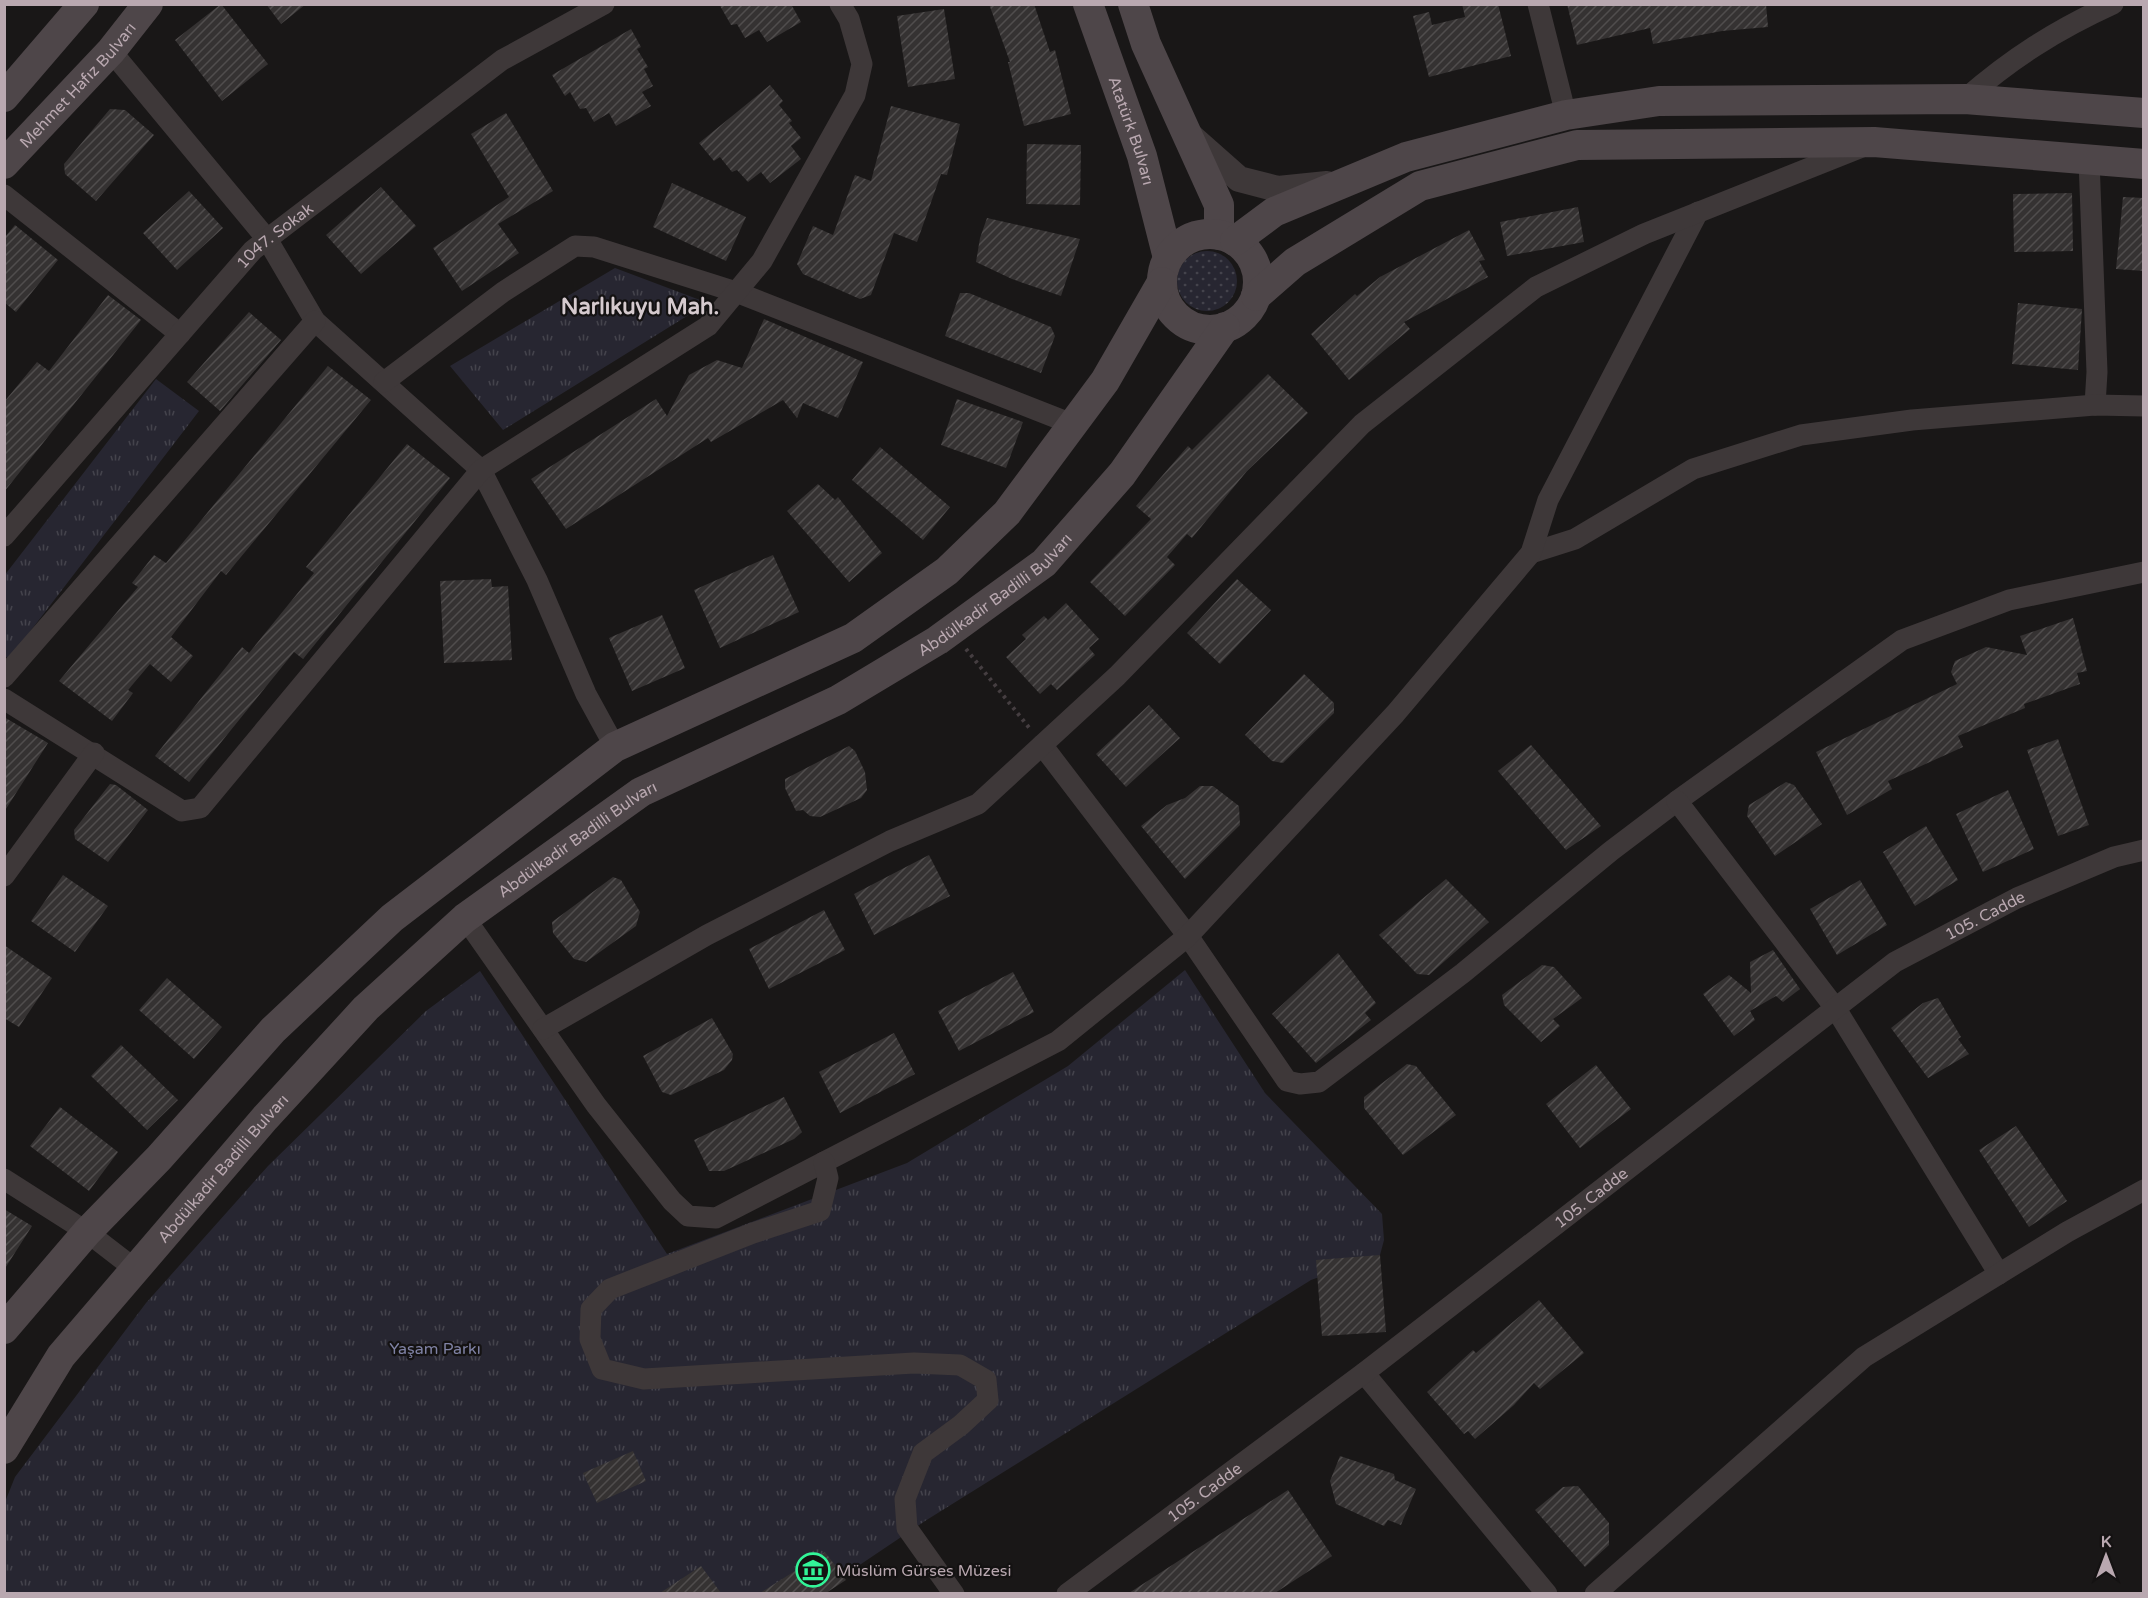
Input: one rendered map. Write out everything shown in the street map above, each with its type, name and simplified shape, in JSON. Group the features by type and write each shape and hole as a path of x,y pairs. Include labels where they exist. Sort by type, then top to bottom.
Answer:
{"main road":[{"name":"Mehmet Hafız Bulvarı","path":"4,164 111,51 148,4"},
{"name":"Atatürk Bulvarı","path":"1088,4 1142,156 1165,270"},
{"path":"1133,4 1146,44 1219,205 1227,238 1252,259 1257,271 1256,296"},
{"path":"4,97 83,5"},
{"path":"4,1329 87,1232 159,1158 273,1030 392,918 615,747 853,638 938,578 1007,513 1105,381 1165,270 1185,241 1196,236 1227,238 1274,212 1406,157 1566,115 1659,101 1965,99 2144,113"},
{"path":"1165,270 1164,297 1182,321 1196,327 1210,329 1225,327 1239,320 1249,309 1256,296 1295,262 1420,186 1577,145 1874,142 2144,164"},
{"name":"Abdülkadir Badilli Bulvarı","path":"4,1449 61,1356 265,1118 366,1008 465,918 640,792 838,700 951,631 1044,563 1122,474 1225,327"}],"street":[{"name":"1047. Sokak","path":"4,536 253,250 502,60 604,4"},
{"path":"4,699 94,753 182,811 200,808 481,470 708,326 762,261 855,95 862,64 849,19 840,4"},
{"path":"1538,4 1566,115"},
{"path":"1965,99 2006,64 2067,25 2113,4"},
{"path":"111,51 267,239 315,321 481,470 537,580 586,694 615,747"},
{"path":"1186,132 1239,179 1278,189 1348,182"},
{"path":"543,1029 707,935 890,842 978,804 1117,676 1362,424 1536,288 1644,234 1874,142"},
{"path":"2089,160 2097,372 2095,405"},
{"path":"4,195 180,334"},
{"path":"465,918 596,1105 672,1201 688,1216 716,1218 1058,1041 1188,936 1395,714 1531,554 1548,500 1698,212"},
{"path":"384,382 503,292 575,246 594,247 736,292 1072,424"},
{"path":"4,676 315,321"},
{"path":"1531,554 1575,539 1693,469 1801,435 1912,420 2095,405 2144,406"},
{"path":"1042,745 1188,936 1287,1081 1300,1084 1319,1082 1463,973 1611,851 1902,640 2009,600 2144,572"},
{"path":"4,876 94,753"},
{"path":"1677,801 1836,1009 1999,1274"},
{"name":"105. Cadde","path":"1067,1593 1364,1373 1895,962 2016,898 2114,858 2144,850"},
{"path":"824,1162 828,1178 820,1211 743,1237 610,1289 591,1309 590,1339 602,1369 644,1379 914,1363 960,1365 986,1380 988,1400 961,1425 923,1453 905,1499 907,1528 954,1593"},
{"path":"4,1179 87,1232 135,1269"},
{"path":"1595,1593 1864,1357 2067,1232 2144,1190"},
{"path":"1364,1373 1547,1593"}],"path":[{"path":"951,631 1042,745"}],"green space":[{"path":"1207,251 1224,256 1232,264 1237,281 1232,298 1224,306 1207,311 1190,306 1182,298 1177,281 1182,264 1190,256"},
{"path":"615,268 708,303 503,430 450,366"},
{"path":"156,379 199,411 9,659 5,656 4,576"},
{"name":"Yaşam Parkı","path":"1185,970 1265,1093 1382,1214 1384,1240 1380,1255 1311,1280 925,1521 818,1593 5,1594 5,1502 15,1477 146,1303 268,1166 426,1011 480,971 667,1254 907,1163 1068,1066"}],"building":[{"path":"221,4 268,64 222,101 175,40"},
{"path":"266,4 306,4 281,24"},
{"path":"719,4 791,4 801,22 767,42 759,30 745,38 737,24 731,25"},
{"path":"989,4 1034,4 1050,52 1055,50 1071,114 1024,126 1008,62 1010,62"},
{"path":"1462,4 1498,4 1511,56 1429,77 1413,16 1429,12 1432,25 1465,17"},
{"path":"1567,4 1766,4 1768,27 1722,31 1653,44 1650,28 1577,45"},
{"path":"944,9 955,79 908,87 897,16"},
{"path":"631,29 641,47 637,49 648,67 644,69 653,86 642,92 651,106 616,126 609,113 594,122 586,108 580,109 570,92 565,96 552,75"},
{"path":"770,85 783,101 779,105 792,121 789,123 801,138 791,146 801,159 770,183 761,172 748,182 737,170 732,172 720,157 714,161 699,143"},
{"path":"891,106 960,124 947,175 941,174 917,242 894,233 871,295 860,299 803,274 797,264 813,226 833,235 855,175 871,181"},
{"path":"110,109 125,110 154,135 96,201 65,174 64,164"},
{"path":"506,113 553,191 498,224 519,253 462,291 433,248 509,197 471,134"},
{"path":"1027,144 1081,145 1080,205 1026,204"},
{"path":"672,183 746,217 726,261 653,227"},
{"path":"381,187 416,226 361,274 326,235"},
{"path":"189,191 223,228 177,270 143,233"},
{"path":"2072,193 2073,251 2014,252 2013,194"},
{"path":"2123,197 2144,198 2144,271 2116,269"},
{"path":"1578,207 1584,242 1507,256 1500,222"},
{"path":"987,218 1080,239 1061,296 1012,279 976,262 980,238"},
{"path":"15,225 58,260 16,312 4,302 4,238"},
{"path":"1469,230 1485,260 1479,261 1488,277 1404,322 1410,329 1349,380 1311,334 1355,294 1357,296 1380,277"},
{"path":"960,293 969,293 1051,327 1055,336 1041,373 945,336"},
{"path":"108,295 141,320 4,492 4,402 37,362 49,371"},
{"path":"2018,303 2082,309 2078,370 2012,364"},
{"path":"249,312 281,340 220,411 187,382"},
{"path":"764,319 863,362 838,418 803,403 797,418 783,400 711,442 708,438 566,529 531,479 656,399 667,416 689,375 717,360 742,368"},
{"path":"328,366 371,400 226,575 221,571 171,637 193,656 171,682 150,664 128,690 133,693 112,721 59,681 138,587 132,583 154,555 166,563"},
{"path":"1268,374 1308,413 1247,471 1192,538 1187,534 1167,557 1175,565 1125,616 1090,582 1151,519 1136,506 1188,446 1192,450"},
{"path":"957,399 1023,422 1006,468 941,445"},
{"path":"407,444 450,478 303,659 294,652 189,782 155,756 242,647 249,653 314,573 306,567"},
{"path":"880,447 950,507 923,540 852,480"},
{"path":"818,484 835,500 838,497 882,553 849,582 787,511"},
{"path":"773,555 799,612 720,648 694,590"},
{"path":"491,579 492,587 508,586 512,660 444,663 440,581"},
{"path":"1237,579 1271,610 1220,664 1187,633"},
{"path":"1066,603 1099,639 1089,648 1095,655 1057,690 1051,684 1040,694 1006,657 1026,639 1022,635 1044,616 1048,620"},
{"path":"662,615 685,668 632,691 609,638"},
{"path":"2073,618 2087,671 2077,673 2080,684 2024,704 2025,708 1958,736 1963,747 1888,781 1892,789 1847,815 1816,752 1957,684 1951,672 1955,661 1986,647 2027,655 2020,636"},
{"path":"1304,674 1334,703 1334,713 1283,763 1272,761 1245,735"},
{"path":"1149,705 1180,738 1126,787 1096,754"},
{"path":"4,717 48,743 4,812"},
{"path":"2058,739 2089,825 2058,836 2027,750"},
{"path":"1531,745 1601,826 1566,850 1498,771"},
{"path":"849,746 855,751 865,772 867,790 861,798 820,817 810,816 803,810 796,811 785,788 785,779"},
{"path":"1786,782 1794,785 1822,824 1775,856 1747,816 1749,805"},
{"path":"110,784 116,785 148,810 108,862 75,839 74,830"},
{"path":"1200,786 1213,786 1239,806 1240,825 1185,879 1141,826 1167,805 1185,798"},
{"path":"2008,790 2034,849 1983,872 1956,814"},
{"path":"1926,826 1958,880 1915,906 1883,852"},
{"path":"929,855 950,896 874,935 854,894"},
{"path":"63,875 108,906 75,952 31,921"},
{"path":"613,877 621,880 640,912 636,926 586,962 574,959 553,933 552,922"},
{"path":"1446,879 1489,922 1429,975 1417,974 1379,935"},
{"path":"1860,880 1887,925 1837,955 1810,909"},
{"path":"824,910 845,950 769,989 749,949"},
{"path":"4,945 52,978 19,1027 4,1018"},
{"path":"1773,950 1800,989 1783,1002 1776,996 1750,1011 1755,1020 1734,1036 1703,994 1729,975 1751,993 1750,962"},
{"path":"1338,953 1376,1003 1365,1013 1371,1020 1316,1063 1272,1014"},
{"path":"1542,965 1554,967 1582,998 1553,1019 1560,1026 1541,1042 1504,1005 1502,995"},
{"path":"1013,972 1034,1012 959,1051 938,1011"},
{"path":"167,978 222,1027 194,1059 139,1010"},
{"path":"1938,998 1961,1037 1958,1039 1969,1054 1928,1078 1891,1028 1923,1003"},
{"path":"712,1018 733,1054 732,1060 724,1070 671,1095 662,1092 643,1056"},
{"path":"894,1033 915,1074 840,1113 819,1072"},
{"path":"121,1045 178,1100 147,1130 91,1076"},
{"path":"1407,1064 1416,1066 1456,1115 1403,1155 1364,1108 1364,1097"},
{"path":"1596,1065 1631,1109 1580,1148 1546,1104"},
{"path":"784,1097 802,1132 794,1139 724,1171 709,1171 694,1140"},
{"path":"60,1107 118,1152 89,1191 30,1146"},
{"path":"2016,1126 2067,1201 2029,1227 1979,1150"},
{"path":"4,1209 32,1226 4,1270"},
{"path":"1380,1255 1386,1332 1322,1336 1316,1260"},
{"path":"1539,1300 1584,1353 1540,1389 1534,1383 1514,1405 1475,1439 1468,1431 1464,1434 1427,1392 1473,1350 1476,1353"},
{"path":"633,1451 646,1481 597,1503 583,1473"},
{"path":"1340,1456 1394,1474 1395,1480 1416,1489 1401,1525 1388,1520 1384,1526 1336,1504 1330,1481"},
{"path":"1578,1486 1609,1523 1609,1545 1585,1567 1535,1510 1563,1487"},
{"path":"1288,1490 1332,1556 1275,1593 1129,1593"},
{"path":"825,1552 846,1580 826,1593 760,1593"},
{"path":"701,1566 721,1593 660,1593"}],"place":[{"name":"Müslüm Gürses Müzesi","path":"813,1570"}],"district":[{"name":"Narlıkuyu Mah.","path":"640,306"}]}
